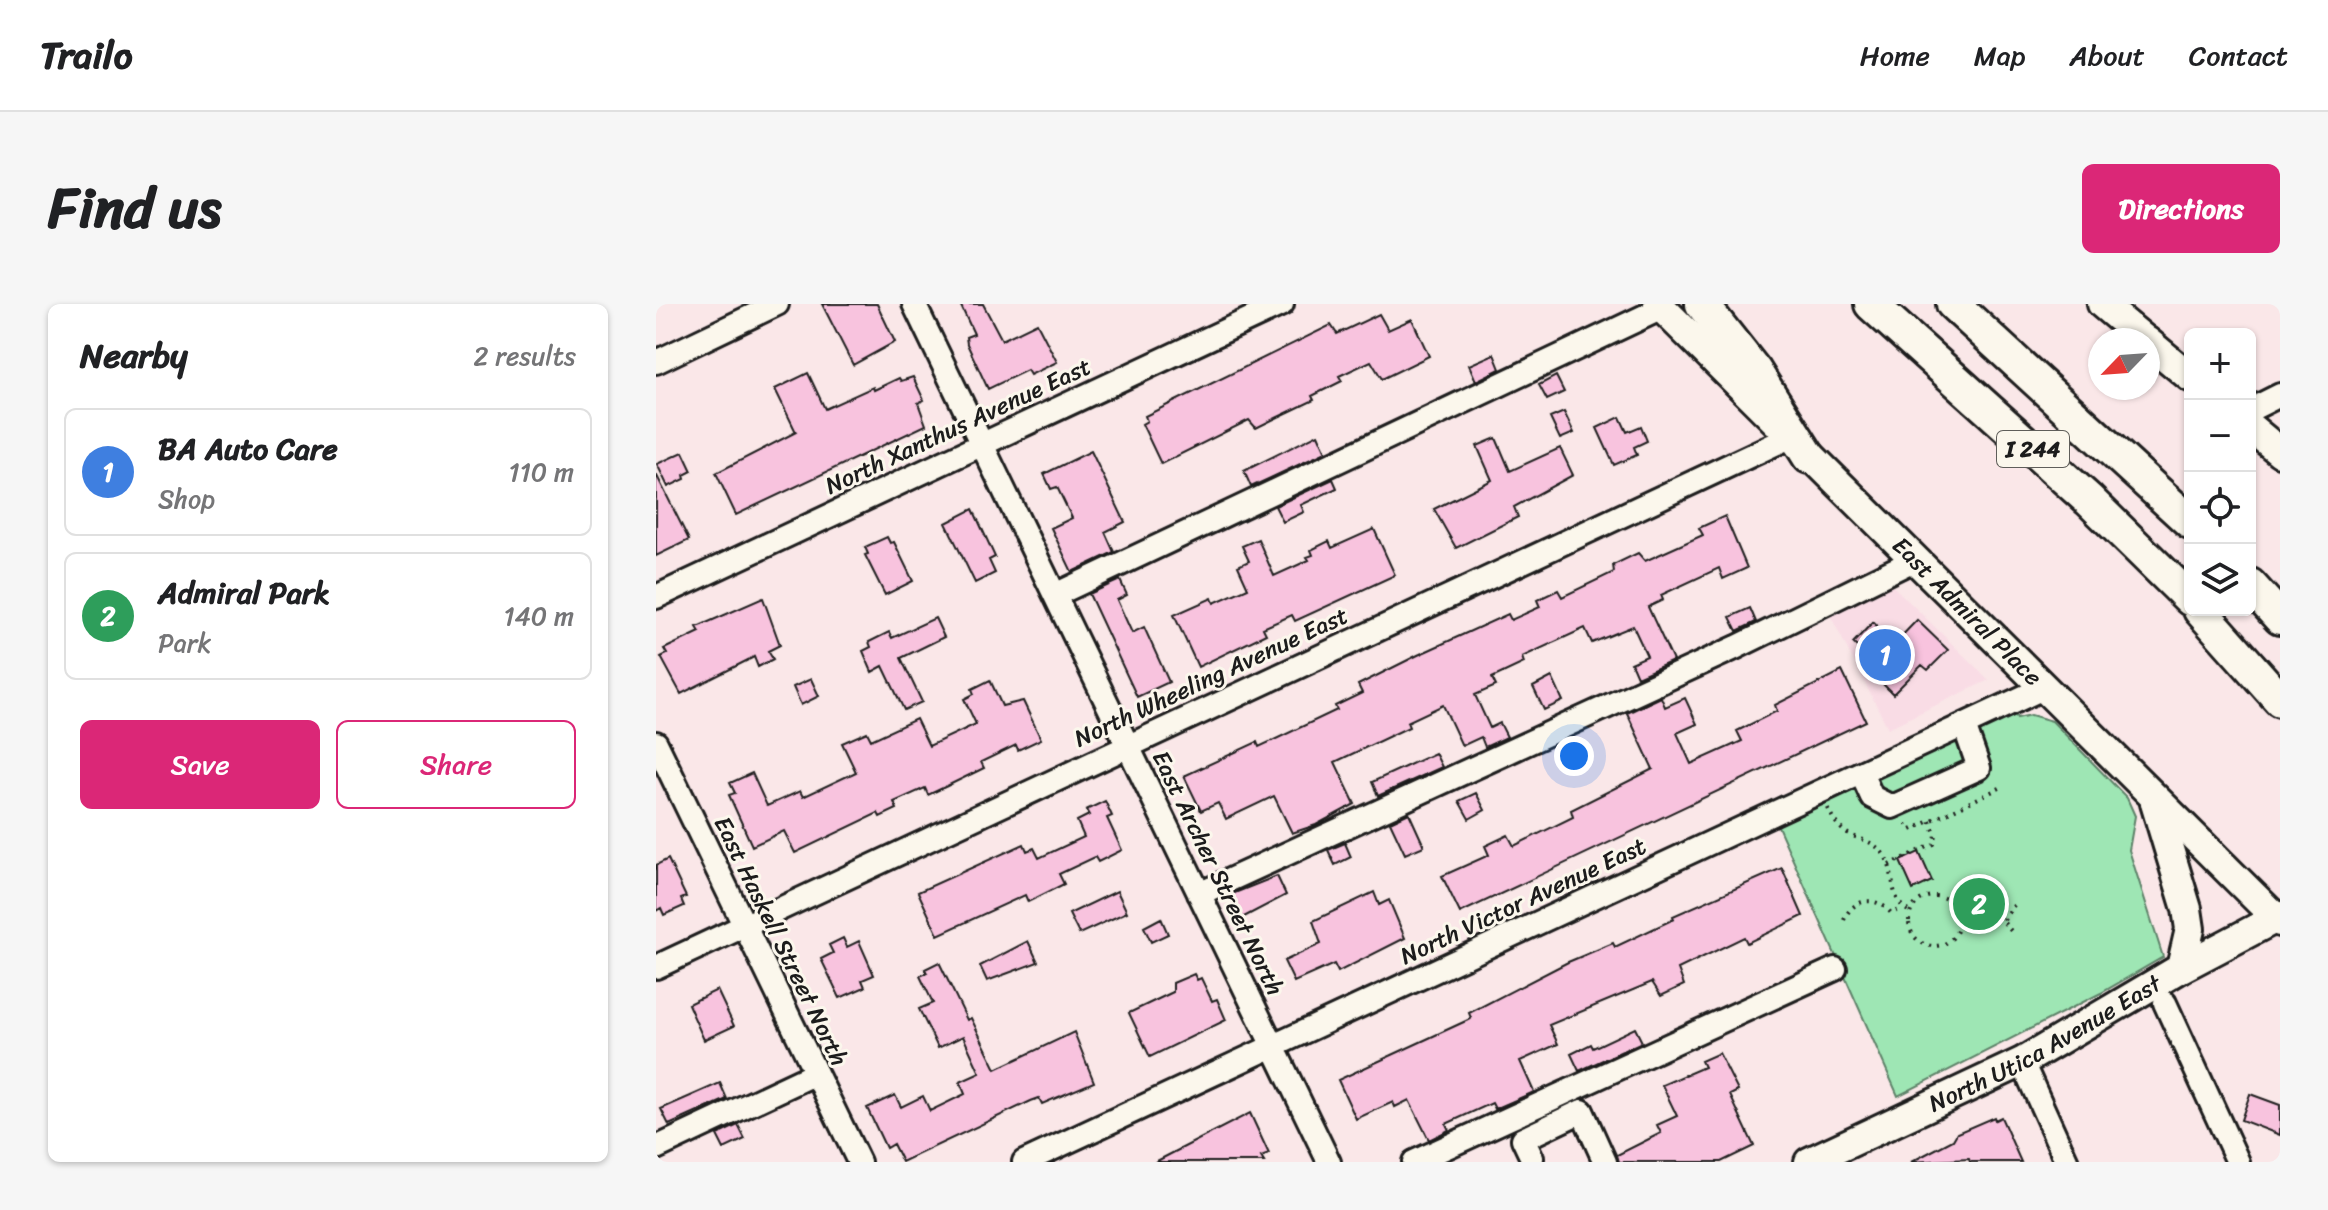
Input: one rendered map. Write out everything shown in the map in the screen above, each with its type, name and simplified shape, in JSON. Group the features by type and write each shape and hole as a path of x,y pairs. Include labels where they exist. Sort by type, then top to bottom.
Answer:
{"highway":[{"path":"1702,304 1755,371 1800,447"},
{"name":"I 244","path":"1871,304 2089,500 2184,593"},
{"name":"I 244","path":"1953,304 2184,516"},
{"path":"2256,592 2280,618"},
{"path":"2205,616 2280,700"}],"main road":[{"path":"2102,304 2131,328"},
{"name":"East Admiral Place","path":"1660,306 2279,919"},
{"path":"2160,352 2184,372"},
{"path":"2256,432 2280,452"},
{"path":"2154,798 2187,909 2190,929 2181,968"},
{"name":"North Utica Avenue East","path":"1809,1162 2022,1062 2181,968 2279,919"}],"street":[{"path":"656,362 777,304"},
{"name":"East Archer Street North","path":"914,304 1329,1162"},
{"name":"North Xanthus Avenue East","path":"656,597 1282,304"},
{"path":"1055,595 1660,306"},
{"path":"2256,407 2280,395"},
{"name":"North Wheeling Avenue East","path":"656,967 1127,745 1800,447"},
{"path":"1199,894 1737,647 1914,560"},
{"name":"North Victor Avenue East","path":"1024,1162 2043,688"},
{"path":"1861,773 1872,797 1892,807 1979,768 1964,725"},
{"name":"East Haskell Street North","path":"656,743 859,1162"},
{"path":"1414,1162 1835,969"},
{"path":"2165,1003 2238,1162"},
{"path":"2022,1062 2067,1162"},
{"path":"656,1148 816,1073"},
{"path":"1527,1148 1582,1111 1605,1162"}],"path":[{"path":"1892,807 1911,830 2004,786"},
{"path":"1820,792 1839,827 1881,850 1889,865 1893,895 1910,912 1913,935 1918,942 1935,947 1951,941 1956,934 1959,917 1952,903 1938,896 1922,899 1910,912"},
{"path":"1889,865 1934,844 1936,835 1930,821"},
{"path":"1844,920 1851,908 1862,901 1880,903 1891,913 1904,908"},
{"path":"2004,920 2016,902"},
{"path":"1959,917 1999,917 2012,932"}],"shaded area":[{"path":"1891,584 1989,680 1888,728 1829,613"}],"green space":[{"path":"2014,713 2017,718 2031,715 2052,721 2127,798 2135,816 2129,850 2163,957 2101,993 1898,1096 1777,824"}],"building":[{"path":"822,304 877,304 895,342 853,365"},
{"path":"960,304 983,304 1002,340 1037,323 1057,362 1030,375 1027,370 988,389 967,344 966,337 974,334"},
{"path":"1379,314 1388,330 1412,319 1429,356 1382,379 1371,361 1339,376 1342,381 1312,396 1314,400 1256,428 1249,420 1161,464 1142,424 1147,421 1145,416 1331,325 1337,334"},
{"path":"1494,354 1500,369 1476,381 1469,365"},
{"path":"808,373 825,409 873,387 874,390 899,378 901,381 913,377 924,400 918,403 926,425 736,515 716,473 796,432 775,389"},
{"path":"1556,376 1564,392 1547,400 1539,385"},
{"path":"1564,412 1574,433 1560,439 1550,418"},
{"path":"1620,417 1627,432 1641,426 1647,441 1634,447 1637,455 1614,465 1597,428"},
{"path":"1318,434 1326,452 1251,487 1244,471"},
{"path":"1496,438 1510,471 1560,448 1573,475 1514,507 1518,517 1456,548 1434,509 1492,480 1477,446"},
{"path":"1091,451 1125,522 1105,532 1114,552 1072,572 1051,528 1072,518 1057,487 1051,489 1044,474"},
{"path":"683,452 692,471 684,475 685,479 668,487 657,464"},
{"path":"656,474 689,540 656,556"},
{"path":"1333,479 1337,488 1301,505 1304,512 1283,522 1275,506"},
{"path":"973,509 995,557 989,560 995,573 975,583 946,523"},
{"path":"1725,516 1747,568 1723,579 1719,568 1661,595 1663,600 1648,607 1673,661 1637,677 1631,663 1647,656 1633,626 1592,643 1585,628 1522,657 1524,663 1492,678 1496,686 1475,695 1490,728 1500,723 1507,737 1485,747 1481,737 1462,746 1443,705 1407,722 1409,727 1335,762 1355,804 1316,825 1292,833 1274,796 1226,819 1218,803 1201,811 1184,776 1257,742 1259,747 1337,710 1335,706 1362,693 1358,685 1418,655 1508,614 1511,620 1540,607 1537,600 1558,590 1562,597 1614,572 1613,565 1638,553 1645,561 1703,535 1699,528"},
{"path":"1374,529 1395,575 1295,621 1292,615 1263,628 1266,634 1198,667 1174,615 1212,598 1214,603 1248,588 1238,566 1249,561 1242,546 1258,539 1274,576 1309,560 1307,557 1313,555 1311,550 1329,541 1332,548"},
{"path":"887,537 890,543 894,542 913,581 885,595 865,555 868,554 865,547"},
{"path":"1120,580 1127,595 1117,600 1132,633 1144,627 1169,682 1137,697 1089,594"},
{"path":"763,598 780,645 768,651 773,659 758,667 754,657 681,694 661,657 667,654 664,649 700,632 697,627"},
{"path":"1750,608 1756,622 1737,631 1730,617"},
{"path":"935,618 944,637 901,658 922,702 904,710 883,666 872,672 863,651 871,647 869,642 889,632 892,638"},
{"path":"1917,620 1948,650 1928,670 1922,665 1893,694 1861,662 1868,658 1853,643 1873,622 1894,644"},
{"path":"1842,671 1866,721 1460,913 1442,876 1489,855 1485,846 1508,835 1514,846 1573,817 1571,810 1653,769 1627,713 1661,697 1665,707 1685,698 1697,724 1677,733 1691,764 1742,741 1737,731 1777,711 1775,705"},
{"path":"1552,677 1563,701 1544,710 1533,687"},
{"path":"811,679 819,696 801,705 793,687"},
{"path":"990,680 1002,706 1023,701 1041,739 1018,750 1016,745 981,762 984,768 928,795 925,788 894,802 897,809 880,817 878,813 795,853 784,831 752,846 729,795 735,793 730,783 752,773 767,806 800,791 803,797 856,772 842,743 867,732 871,740 916,719 929,746 976,724 964,699 974,694 972,689"},
{"path":"1435,753 1442,767 1378,796 1372,782"},
{"path":"1476,793 1485,810 1469,819 1459,801"},
{"path":"1105,801 1112,816 1107,818 1122,850 1098,862 1095,857 1059,874 1064,884 1028,902 1025,895 938,935 918,892 1024,844 1027,851 1034,848 1039,858 1084,837 1077,821 1089,815 1086,810"},
{"path":"1409,813 1424,846 1405,854 1390,822"},
{"path":"1345,843 1351,857 1335,865 1328,850"},
{"path":"1919,852 1932,881 1913,890 1900,861"},
{"path":"668,859 686,897 681,899 684,906 664,915 661,908 656,911 656,865"},
{"path":"1782,868 1803,916 1747,943 1744,937 1678,969 1684,985 1661,996 1652,982 1549,1025 1558,1044 1520,1061 1534,1092 1495,1109 1492,1103 1446,1124 1449,1130 1429,1140 1409,1100 1395,1107 1393,1102 1356,1119 1338,1080 1468,1020 1471,1018 1469,1013 1568,962 1613,943 1615,947 1674,919 1673,916"},
{"path":"1277,876 1286,895 1242,918 1232,894"},
{"path":"1117,891 1127,912 1079,934 1069,914"},
{"path":"1374,892 1379,905 1389,900 1405,938 1338,972 1334,964 1294,982 1284,961 1321,944 1313,921"},
{"path":"1161,918 1168,934 1151,942 1144,927"},
{"path":"843,938 847,947 859,941 874,975 862,980 865,987 840,998 821,959 833,953 829,945"},
{"path":"1028,941 1038,962 987,981 980,966"},
{"path":"939,962 967,1020 971,1018 996,1069 1074,1032 1094,1082 1042,1104 1039,1098 1031,1101 902,1162 893,1144 886,1148 867,1108 895,1095 901,1107 923,1096 930,1111 965,1094 960,1082 980,1073 963,1036 938,1048 919,1009 933,1003 920,976 927,973 925,969"},
{"path":"1194,974 1197,980 1201,978 1212,1001 1217,999 1226,1020 1150,1057 1129,1013 1173,992 1173,983"},
{"path":"717,990 734,1026 704,1040 688,1004"},
{"path":"1635,1028 1642,1042 1579,1071 1571,1054 1591,1044 1593,1048"},
{"path":"1719,1053 1738,1091 1730,1095 1754,1146 1721,1162 1619,1162 1617,1155 1661,1133 1657,1125 1677,1116 1662,1085 1704,1067 1701,1061"},
{"path":"720,1083 727,1099 669,1125 661,1109"},
{"path":"2250,1094 2280,1105 2280,1135 2241,1120"},
{"path":"1250,1113 1269,1154 1261,1157 1264,1162 1155,1162"},
{"path":"1994,1117 1995,1120 2001,1117 2021,1162 1970,1162 1969,1159 1911,1162 1953,1140 1957,1133"},
{"path":"738,1125 745,1139 724,1149 717,1135"}],"place":[{"name":"BA Auto Care","path":"1885,655"},
{"name":"Admiral Park","path":"1979,904"}]}
